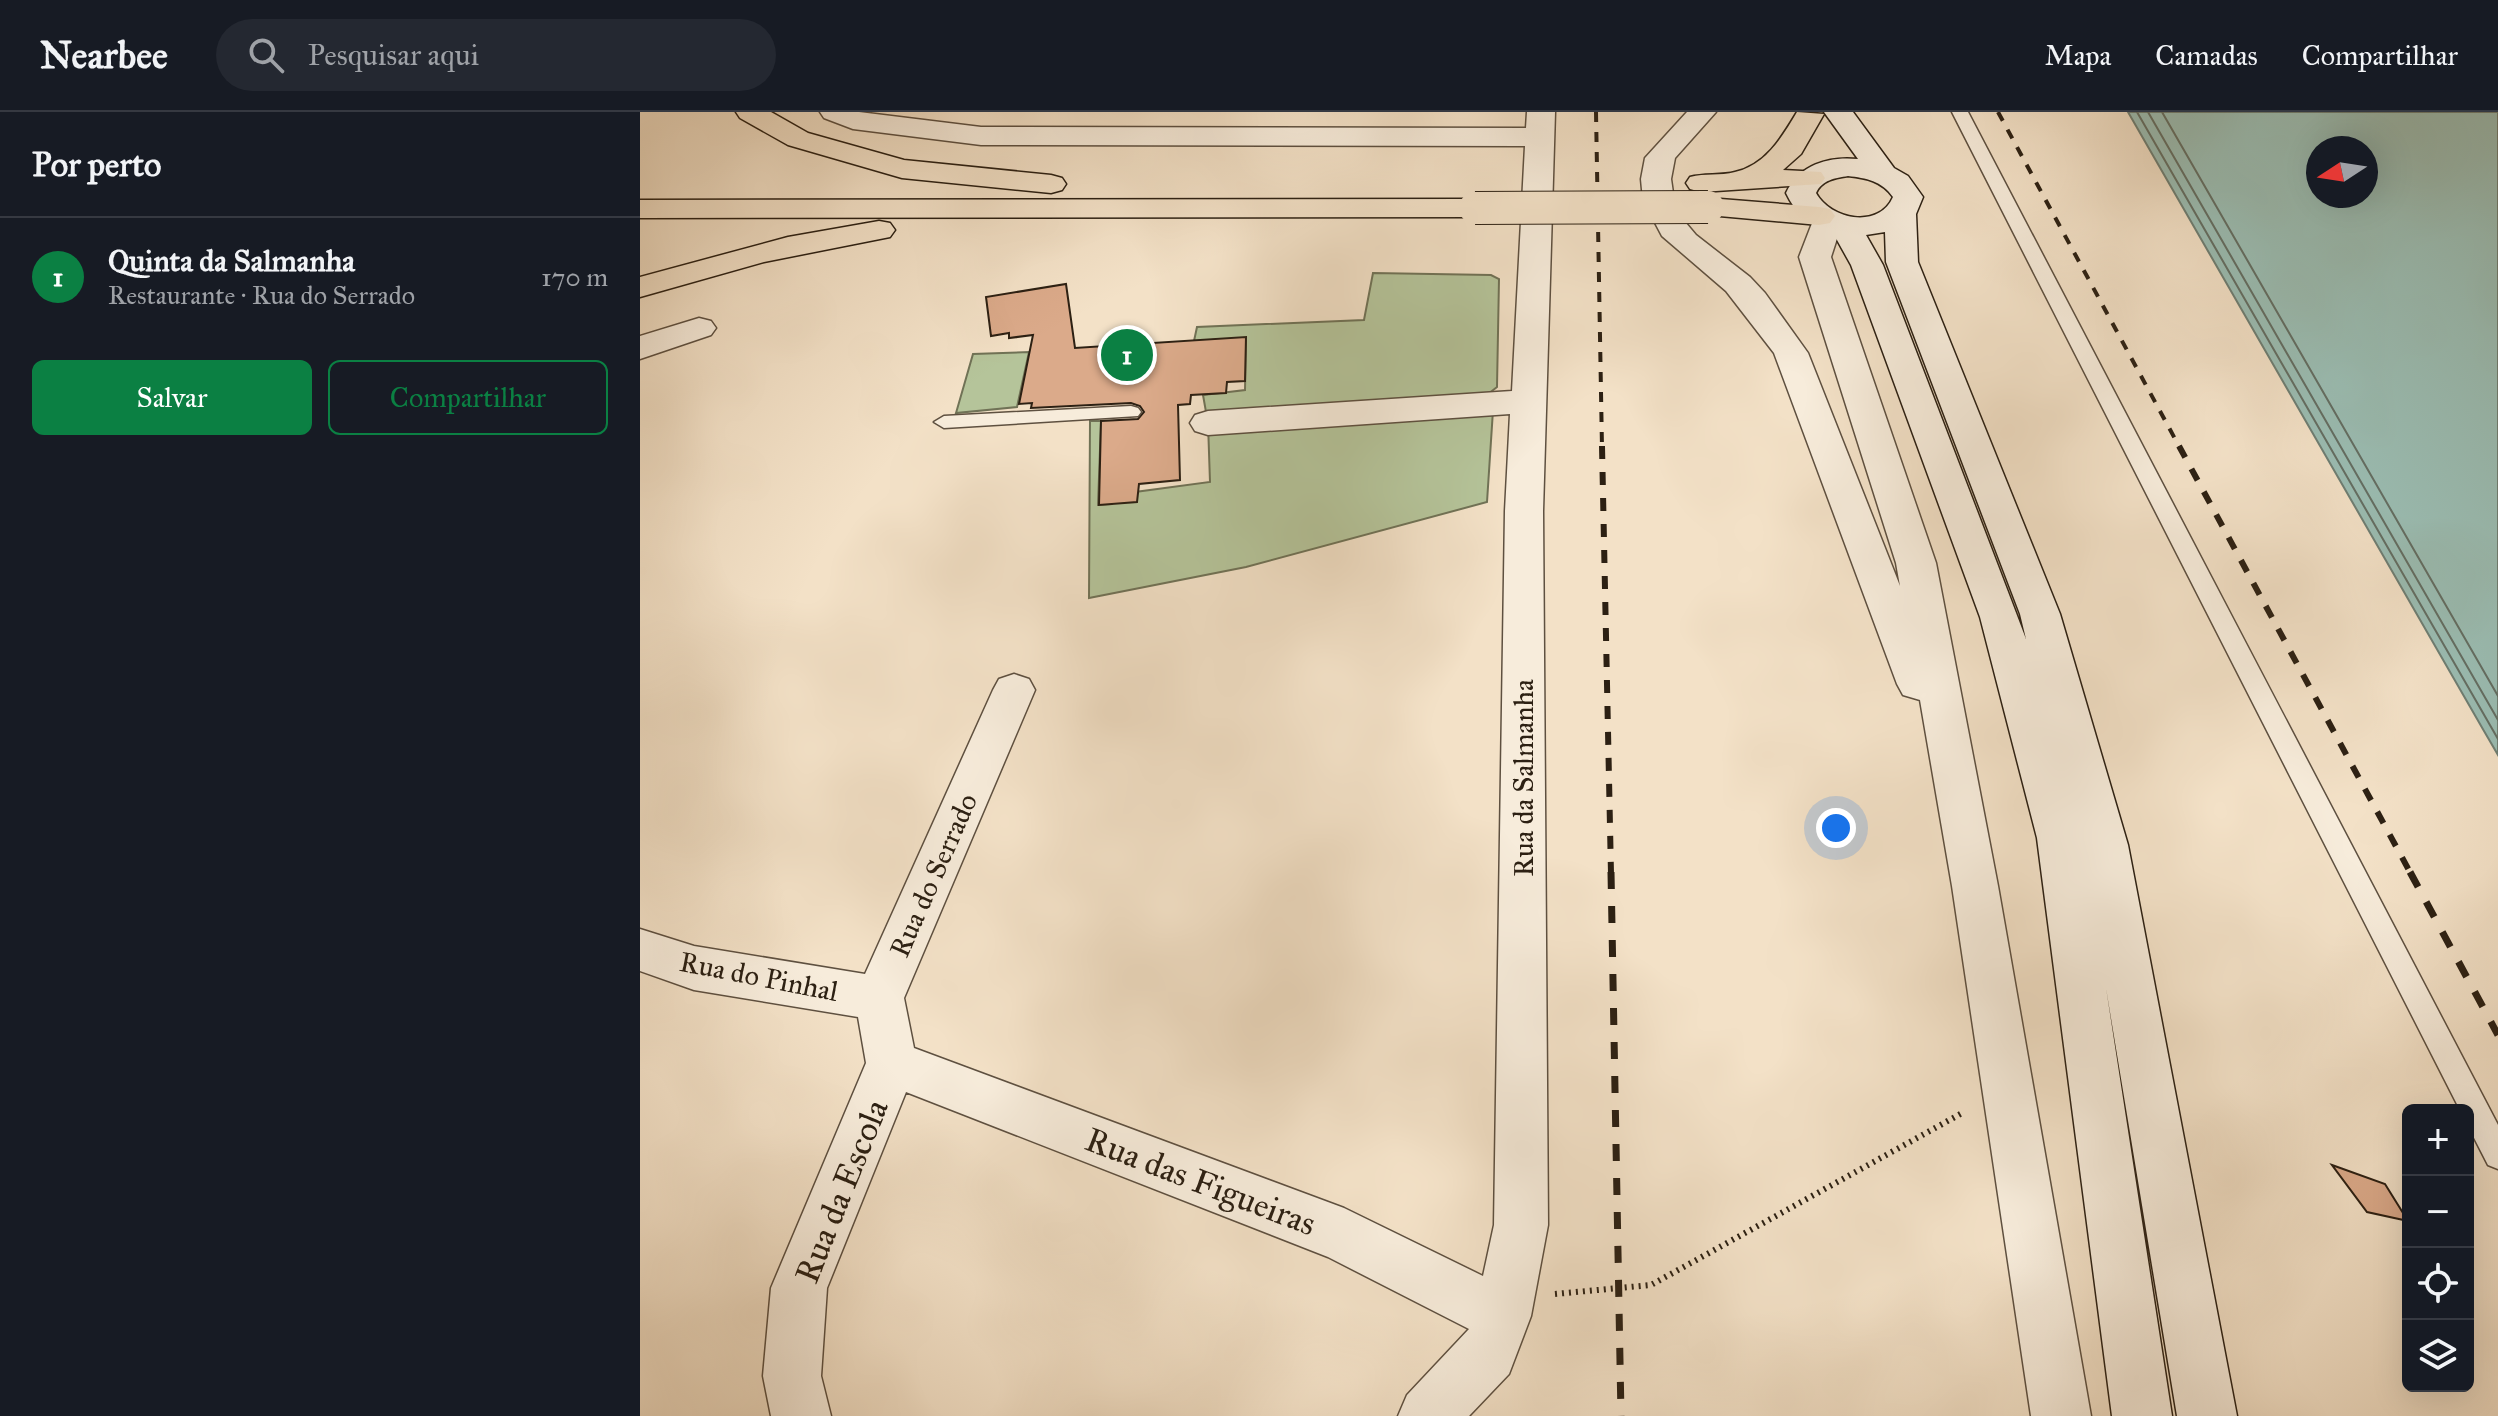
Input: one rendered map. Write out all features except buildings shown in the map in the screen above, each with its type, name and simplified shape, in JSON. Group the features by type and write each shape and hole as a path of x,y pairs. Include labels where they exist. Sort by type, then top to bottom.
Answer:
{"highway":[{"path":"750,112 798,139 902,169 1066,186"},
{"path":"1704,195 1777,163 1819,113"},
{"path":"1738,182 1813,176"},
{"path":"640,191 960,190 1066,186 1474,198"},
{"path":"640,209 1127,209 1474,198 1704,195 1830,220"},
{"path":"640,287 722,262 840,235 954,221 1127,209"}],"street":[{"path":"834,112 853,120 981,136 1540,125"},
{"path":"1702,112 1660,158 1656,193 1663,216 1672,231 1737,284 1767,316 1791,353 1957,787"},
{"path":"1819,113 1883,173 1904,188 1908,197 1907,207 1901,215 1877,225 1830,220"},
{"path":"1819,113 1813,176 1801,193 1803,201 1830,220 1867,265 2000,617 2060,838 2142,1416"},
{"name":"Rua da Salmanha","path":"1428,1416 1489,1354 1504,1308 1521,1225 1524,511 1540,125"},
{"path":"1813,176 1848,167 1883,173"},
{"path":"1901,215 1902,262 2040,614 2105,845 2207,1416"},
{"path":"1830,220 1815,257 1916,563 1957,787 2061,1416"},
{"path":"640,348 699,328"},
{"path":"1208,423 1528,401"},
{"name":"Rua do Serrado","path":"879,998 1014,690"},
{"name":"Rua do Pinhal","path":"640,950 694,968 879,998"},
{"path":"879,998 892,1063"},
{"name":"Rua das Figueiras","path":"892,1063 1344,1236 1504,1308"},
{"name":"Rua da Escola","path":"801,1416 792,1376 799,1288 892,1063"}],"lane":[{"path":"1960,112 2498,1155"},
{"path":"944,422 1131,412"}],"path":[{"path":"1504,1308 1651,1285 2008,1088"}],"green space":[{"path":"1373,273 1491,275 1499,279 1497,387 1488,394 1493,410 1487,502 1246,567 1089,598 1090,421 1101,421 1098,505 1112,504 1113,495 1210,482 1208,423 1203,395 1245,390 1246,338 1194,341 1197,327 1364,320"},
{"path":"1029,352 1017,407 956,413 973,354"}],"water":[{"path":"2128,112 2498,112 2498,755"}],"railway":[{"path":"1596,112 1602,448"},
{"path":"1998,112 2180,448"},
{"path":"1602,446 1611,874"},
{"path":"2179,446 2411,874"},
{"path":"1611,872 1621,1416"},
{"path":"2410,872 2498,1035"}],"place":[{"name":"Quinta da Salmanha","path":"1127,355"}]}
